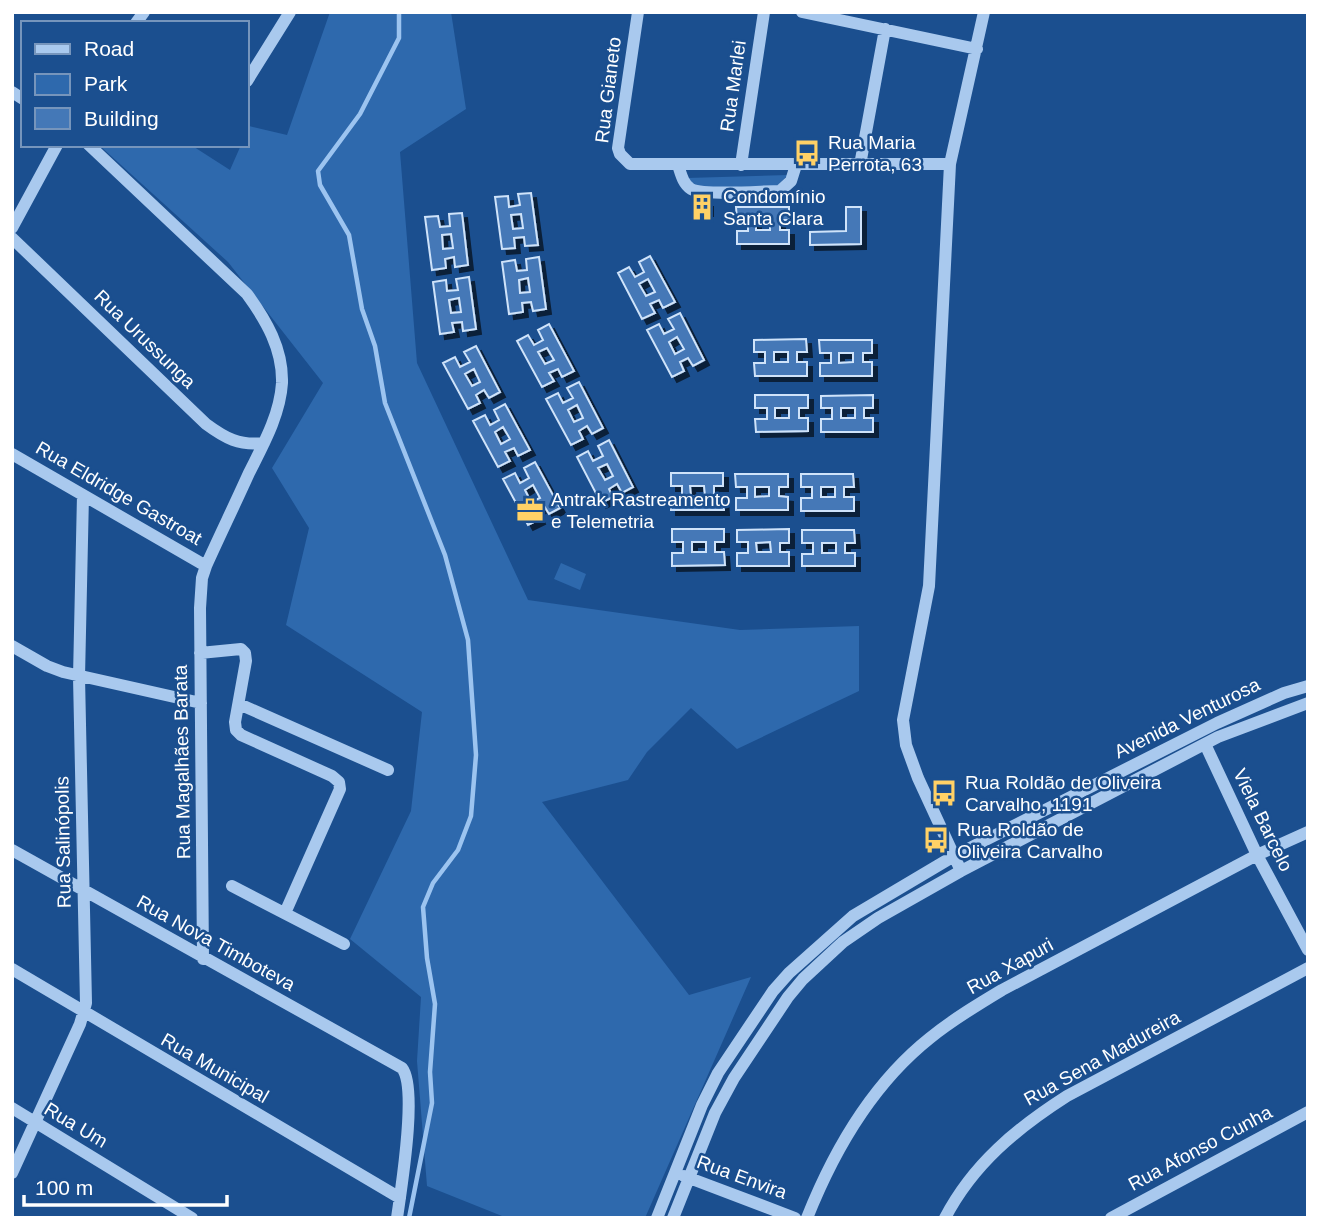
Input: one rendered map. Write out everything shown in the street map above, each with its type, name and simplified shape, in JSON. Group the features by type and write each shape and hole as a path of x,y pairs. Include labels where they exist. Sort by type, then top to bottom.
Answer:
{"street":[{"path":"248,79 289,12"},
{"name":"Rua Gianeto","path":"638,12 618,148 625,160 635,165 678,165"},
{"name":"Rua Marlei","path":"741,165 764,12"},
{"path":"802,12 977,49"},
{"path":"961,871 918,778 906,746 903,720 929,586 950,164 985,12"},
{"path":"860,164 885,29"},
{"path":"12,228 56,147"},
{"name":"Rua Magalhães Barata","path":"91,147 247,294 264,317 273,336 282,382 274,421 206,566 200,594 203,958"},
{"path":"796,165 790,181 780,191 717,192 689,188 678,165 950,164"},
{"name":"Rua Urussunga","path":"12,238 206,424 231,441 242,444 264,443"},
{"name":"Rua Eldridge Gastroat","path":"12,454 206,566"},
{"name":"Rua Salinópolis","path":"12,1172 84,1013 87,992 79,677 83,495"},
{"path":"12,646 47,666 79,677 201,703"},
{"path":"201,653 241,649 245,653 246,661 235,722 236,730 241,735 332,776 339,782 340,789 285,913"},
{"name":"Avenida Venturosa","path":"657,1218 710,1086 781,982 831,934 861,910 954,856 1217,723 1253,706 1308,686"},
{"name":"Avenida Venturosa","path":"673,1218 724,1096 775,1015 803,979 860,929 961,871 1205,744 1243,726 1308,703"},
{"path":"239,704 388,770"},
{"name":"Viela Barcelo","path":"1205,744 1257,855 1308,950"},
{"name":"Rua Xapuri","path":"807,1218 821,1182 841,1144 867,1105 898,1067 929,1038 1000,991 1257,855 1308,832"},
{"name":"Rua Nova Timboteva","path":"12,850 402,1068 408,1079 409,1112 400,1198"},
{"path":"232,886 344,944"},
{"name":"Rua Sena Madureira","path":"944,1218 975,1172 998,1146 1029,1120 1068,1096 1308,968"},
{"name":"Rua Municipal","path":"12,969 400,1198"},
{"name":"Rua Um","path":"12,1108 192,1218"},
{"name":"Rua Afonso Cunha","path":"1111,1218 1308,1112"},
{"name":"Rua Envira","path":"675,1174 795,1218"},
{"path":"397,1218 400,1198"}],"green space":[{"path":"330,12 451,12 466,109 400,152 417,363 528,600 740,630 859,626 859,691 737,749 691,708 647,752 628,780 542,802 689,995 751,977 645,1218 507,1218 427,1186 417,1061 421,997 350,939 411,811 422,712 286,625 309,528 272,468 323,383 228,262 101,147 194,147 230,170 240,147 248,147 249,126 287,135"},
{"path":"788,175 777,186 698,188 687,178"},
{"path":"561,563 586,574 580,590 554,579"}],"building":[{"path":"531,193 538,245 525,246 524,237 514,238 515,248 502,249 495,197 508,196 509,207 520,205 518,194","holes":["521,214 523,228 513,229 511,215"]},
{"name":"Condomínio Santa Clara","path":"697,202 708,202 708,211 697,211"},
{"path":"736,207 789,207 789,220 780,220 780,230 789,230 789,244 737,244 737,231 748,231 748,220 737,220","holes":["756,220 770,220 770,230 756,230"]},
{"path":"846,207 861,207 861,244 810,245 810,232 846,231"},
{"path":"462,213 468,265 455,267 454,257 445,259 446,268 432,270 425,217 438,216 440,227 450,226 449,214","holes":["451,234 453,248 443,249 442,235"]},
{"path":"650,256 675,302 663,308 659,300 650,304 655,313 642,319 618,273 629,267 635,277 644,272 639,262","holes":["648,279 655,292 646,296 639,284"]},
{"path":"539,257 546,309 533,311 531,302 522,303 523,312 509,314 502,262 515,260 517,271 527,270 526,259","holes":["528,278 530,292 520,293 519,280"]},
{"path":"469,277 476,329 463,331 462,322 452,323 454,332 440,334 433,282 446,280 447,291 458,290 456,279","holes":["459,298 461,312 451,313 449,300"]},
{"path":"680,313 704,360 693,366 688,358 680,362 684,371 672,377 647,330 659,324 664,334 674,329 668,319","holes":["677,337 684,349 675,354 669,342"]},
{"path":"549,324 574,371 562,377 558,369 549,373 554,381 542,387 517,341 528,335 534,345 543,340 538,330","holes":["547,348 554,360 545,364 538,352"]},
{"path":"806,339 807,352 797,352 797,362 807,362 807,376 755,376 754,363 765,363 765,352 754,352 754,340","holes":["774,352 788,352 788,362 774,362"]},
{"path":"819,340 872,340 872,353 863,353 863,362 872,362 872,376 820,376 820,363 831,363 831,353 820,353","holes":["839,353 853,353 853,362 839,363"]},
{"path":"476,346 500,392 489,398 484,390 476,395 480,403 468,409 443,363 455,357 460,367 470,362 464,352","holes":["474,369 480,382 472,386 465,374"]},
{"path":"579,382 603,428 592,434 587,426 579,431 583,439 571,445 546,399 558,393 563,403 573,398 567,388","holes":["577,405 583,418 574,422 568,410"]},
{"path":"755,395 808,395 808,408 799,408 799,418 808,418 808,431 756,432 755,419 767,419 767,408 755,408","holes":["775,408 789,408 789,418 775,418"]},
{"path":"873,395 873,408 864,408 864,418 873,418 873,432 821,432 821,419 832,419 832,408 821,408 821,396","holes":["841,408 855,408 855,418 841,418"]},
{"path":"505,404 530,450 518,456 514,448 505,452 510,461 498,467 473,421 485,415 490,425 499,420 494,410","holes":["503,427 510,439 501,444 495,432"]},
{"path":"609,440 633,487 622,493 617,484 609,489 613,497 601,503 577,457 588,451 593,461 603,456 598,446","holes":["607,464 613,476 605,480 598,468"]},
{"path":"535,462 560,508 549,514 544,506 536,511 540,519 528,525 503,479 515,473 520,483 529,478 524,468","holes":["533,485 540,498 531,502 525,490"]},
{"path":"671,473 723,473 723,486 714,486 714,496 723,496 724,510 671,510 671,497 682,497 682,486 671,486","holes":["690,486 704,486 705,496 691,496"]},
{"path":"735,474 788,474 788,487 779,487 779,496 788,497 788,510 736,510 736,498 747,498 747,487 736,487","holes":["755,487 769,487 769,496 755,497"]},
{"path":"801,474 853,474 854,487 844,487 844,497 854,497 854,511 801,511 801,498 812,498 812,487 801,487","holes":["821,487 835,487 835,497 821,497"]},
{"path":"672,529 724,529 724,542 715,542 715,552 724,552 725,565 672,566 672,553 683,553 683,542 672,542","holes":["692,542 706,542 706,552 692,552"]},
{"path":"789,529 789,543 780,543 780,552 789,552 789,566 737,566 737,553 748,553 748,542 737,542 737,530","holes":["770,542 771,552 757,552 756,543"]},
{"path":"802,530 854,530 855,543 845,543 845,553 855,553 855,566 802,566 802,554 813,554 813,543 802,543","holes":["822,543 836,543 836,553 822,553"]}],"waterway":[{"path":"399,12 399,38 360,114 318,171 320,185 349,235 362,309 375,346 385,403 445,555 468,640 476,755 471,816 458,850 433,883 423,907 427,958 435,1004 430,1072 432,1103 409,1218"}],"place":[{"name":"Rua Maria Perrota, 63","path":"807,153"},
{"name":"Condomínio Santa Clara","path":"702,207"},
{"name":"Antrak Rastreamento e Telemetria","path":"530,510"},
{"name":"Rua Roldão de Oliveira Carvalho, 1191","path":"944,793"},
{"name":"Rua Roldão de Oliveira Carvalho","path":"936,840"}]}
